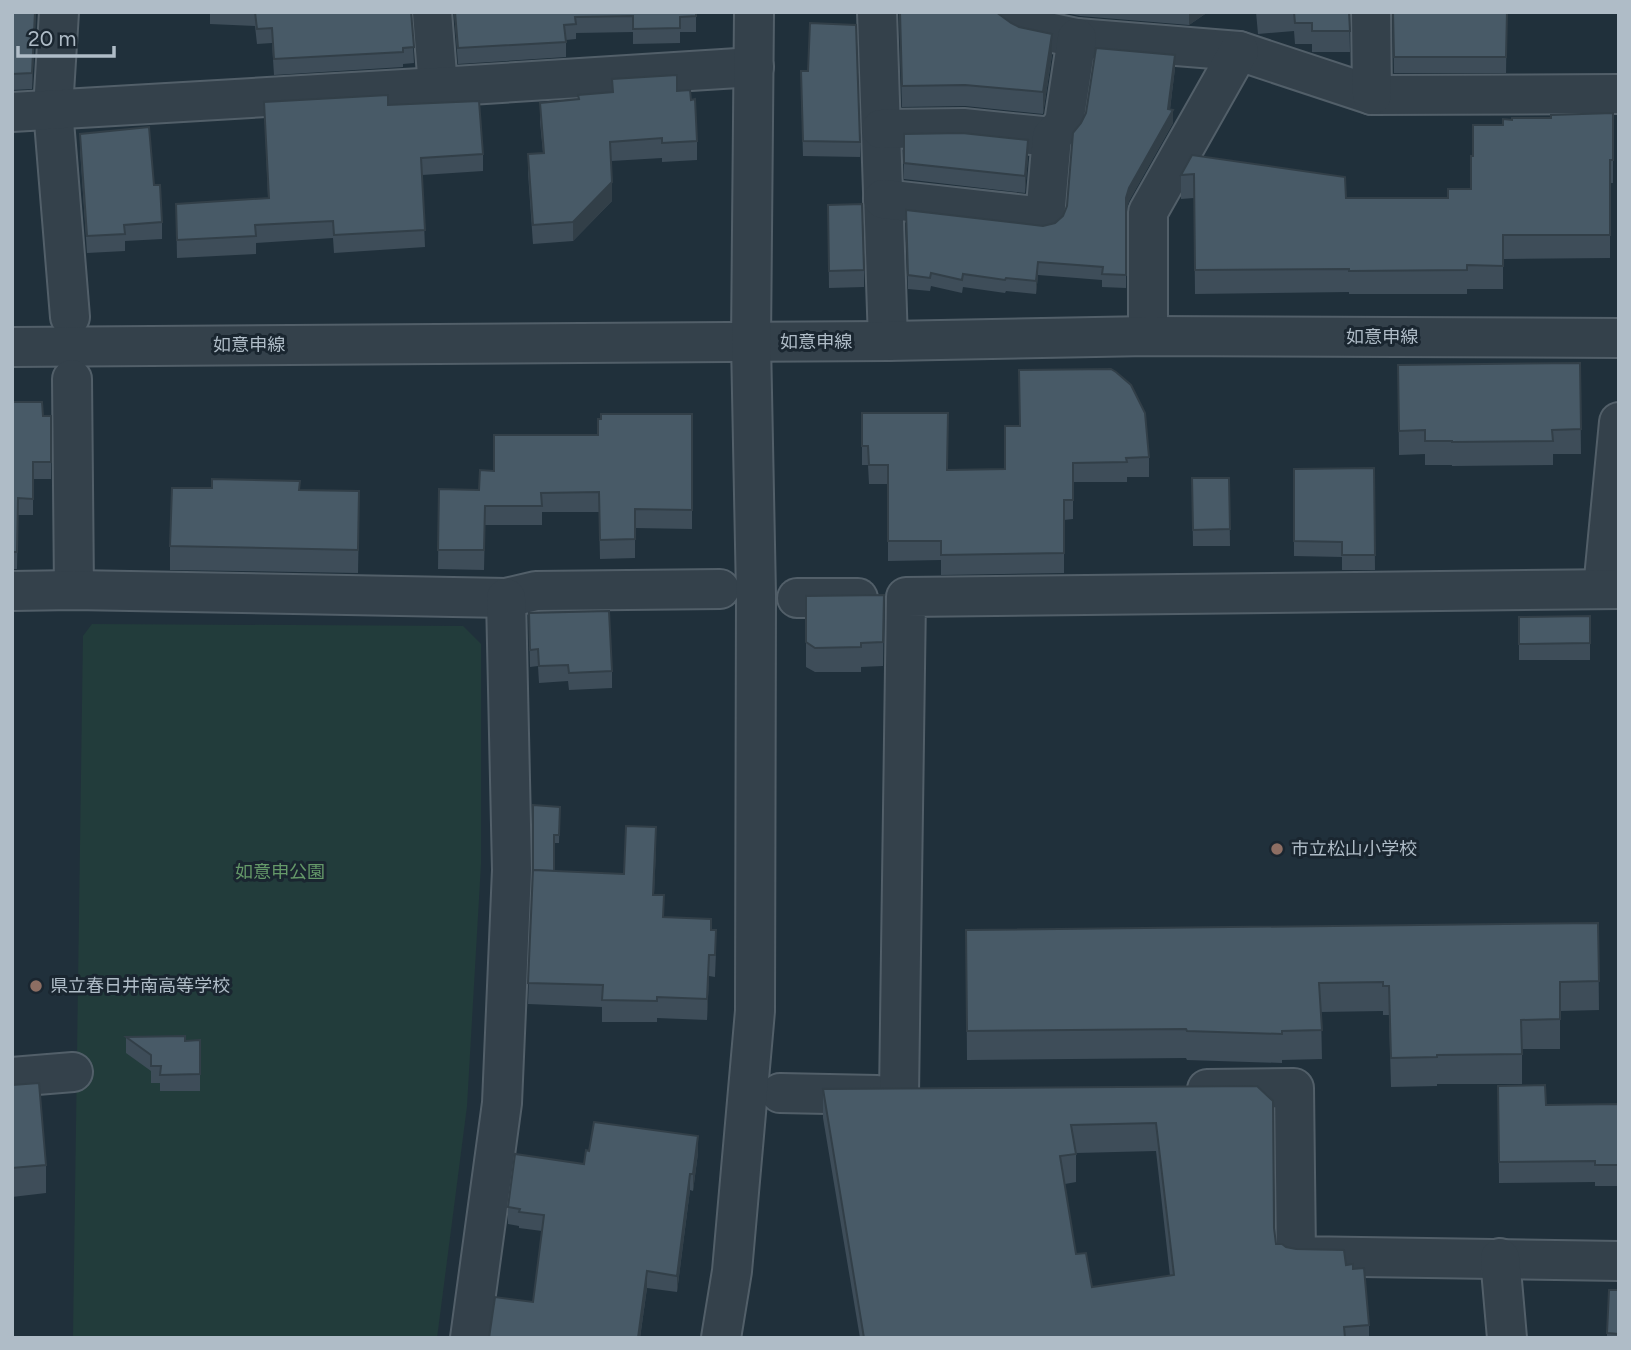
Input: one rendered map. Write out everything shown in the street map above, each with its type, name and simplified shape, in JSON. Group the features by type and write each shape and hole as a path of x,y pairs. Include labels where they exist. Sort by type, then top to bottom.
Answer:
{"street":[{"path":"59,12 53,109 70,317"},
{"path":"432,12 438,87"},
{"path":"721,1338 732,1271 755,1011 756,595 751,342 754,12"},
{"path":"877,12 888,341"},
{"path":"1004,12 1024,27 1077,38 1239,51 1372,95 1619,94"},
{"path":"1371,12 1372,95"},
{"path":"884,199 1045,217 1052,137 1064,124 1077,38"},
{"path":"1148,336 1148,212 1239,51"},
{"path":"12,112 754,66"},
{"path":"881,129 963,128 1052,137"},
{"name":"如意申線","path":"12,347 888,341 1148,336 1619,338"},
{"path":"72,379 74,590"},
{"path":"797,598 1611,589 1619,422"},
{"path":"12,591 506,598 536,591 720,589"},
{"path":"899,1095 906,597"},
{"path":"470,1338 502,1103 512,870 506,598"},
{"path":"12,1077 73,1072"},
{"path":"1171,1090 1294,1088 1296,1256 1619,1261"},
{"path":"780,1093 940,1094"},
{"path":"1500,1258 1507,1338"}],"green space":[{"name":"如意申公園","path":"92,624 463,626 481,644 481,864 467,1106 437,1338 73,1338 83,636"}],"building":[{"path":"12,12 35,12 32,73 12,74"},
{"path":"255,12 411,12 414,47 403,48 403,52 274,59 272,28 257,29"},
{"path":"455,12 696,12 696,16 680,17 680,28 633,29 633,16 575,17 576,24 564,25 566,42 458,48"},
{"path":"900,12 996,12 1019,27 1052,34 1043,92 965,85 902,86"},
{"path":"1294,12 1349,12 1350,31 1312,31 1312,23 1295,23"},
{"path":"1393,12 1507,12 1506,57 1394,57"},
{"path":"810,23 856,25 860,142 803,141 801,71 808,71"},
{"path":"1096,48 1175,55 1168,109 1173,110 1126,198 1126,275 1102,274 1103,267 1038,262 1036,281 963,274 962,280 931,273 930,278 908,275 906,210 1043,226 1055,223 1063,216 1067,206 1073,133 1086,113"},
{"path":"677,75 677,91 690,90 691,100 695,99 697,141 662,143 662,138 610,142 612,182 573,222 533,225 528,154 544,153 540,103 579,99 578,95 613,92 612,79"},
{"path":"388,95 388,105 479,101 483,154 421,158 425,230 334,235 333,221 255,225 256,236 177,240 176,204 269,198 264,102"},
{"path":"1613,113 1610,235 1503,235 1503,266 1467,265 1467,270 1195,270 1194,174 1181,175 1192,155 1345,177 1346,198 1448,198 1448,189 1471,189 1473,125 1503,125 1503,119 1512,118"},
{"path":"149,127 154,185 160,185 162,222 124,225 125,234 87,236 80,134"},
{"path":"962,133 1028,140 1025,176 904,163 904,134"},
{"path":"862,204 864,270 829,271 828,205"},
{"path":"1580,363 1581,429 1552,430 1553,441 1425,441 1425,430 1399,431 1398,365"},
{"path":"1111,369 1131,385 1145,413 1149,457 1126,458 1127,462 1073,463 1073,500 1064,500 1064,553 941,555 941,541 888,541 888,465 869,465 868,446 862,446 862,413 948,413 947,470 1005,469 1005,426 1020,426 1019,370"},
{"path":"12,402 42,402 43,416 51,416 51,462 33,462 33,499 18,498 17,552 12,552"},
{"path":"601,414 692,414 692,510 635,509 635,539 600,540 599,492 541,493 542,506 485,506 484,550 438,550 439,489 479,490 480,470 494,471 494,435 598,435 598,419 601,419"},
{"path":"1374,468 1375,555 1342,555 1342,542 1294,541 1294,469"},
{"path":"1192,478 1229,478 1230,529 1193,530"},
{"path":"212,479 300,481 299,490 359,491 358,550 170,546 172,488 212,488"},
{"path":"884,595 883,642 861,643 861,647 815,648 806,642 806,596"},
{"path":"609,611 612,671 569,673 568,665 539,666 538,649 530,650 529,613"},
{"path":"1590,616 1590,643 1519,644 1519,617"},
{"path":"533,805 560,807 559,835 554,835 554,871 533,870"},
{"path":"626,826 656,827 653,895 664,895 663,917 711,919 711,930 716,930 715,955 709,955 707,999 657,997 657,1001 602,1000 603,985 528,983 533,870 624,874"},
{"path":"1598,923 1599,981 1560,982 1560,1019 1521,1020 1522,1054 1391,1058 1389,986 1383,986 1383,982 1319,983 1322,1030 1282,1031 1282,1034 1186,1029 967,1031 966,930"},
{"path":"185,1036 185,1041 200,1040 200,1074 160,1075 161,1066 151,1066 151,1055 126,1037"},
{"path":"39,1083 46,1165 12,1168 12,1085"},
{"path":"1545,1085 1546,1105 1619,1104 1618,1165 1595,1165 1595,1161 1499,1162 1498,1086"},
{"path":"1257,1086 1273,1101 1276,1244 1296,1249 1344,1250 1346,1265 1353,1264 1353,1269 1364,1268 1369,1325 1344,1327 1345,1338 864,1338 823,1089","holes":["1156,1123 1174,1275 1092,1287 1086,1253 1076,1254 1060,1156 1076,1154 1071,1125"]},
{"path":"594,1122 698,1136 693,1174 690,1174 677,1276 647,1271 638,1338 489,1338 495,1297 533,1302 544,1215 519,1212 520,1209 508,1207 515,1154 584,1164"},
{"path":"1609,1290 1619,1290 1619,1334 1607,1333"}],"place":[{"name":"市立松山小学校","path":"1277,849"},
{"name":"県立春日井南高等学校","path":"36,986"}]}
